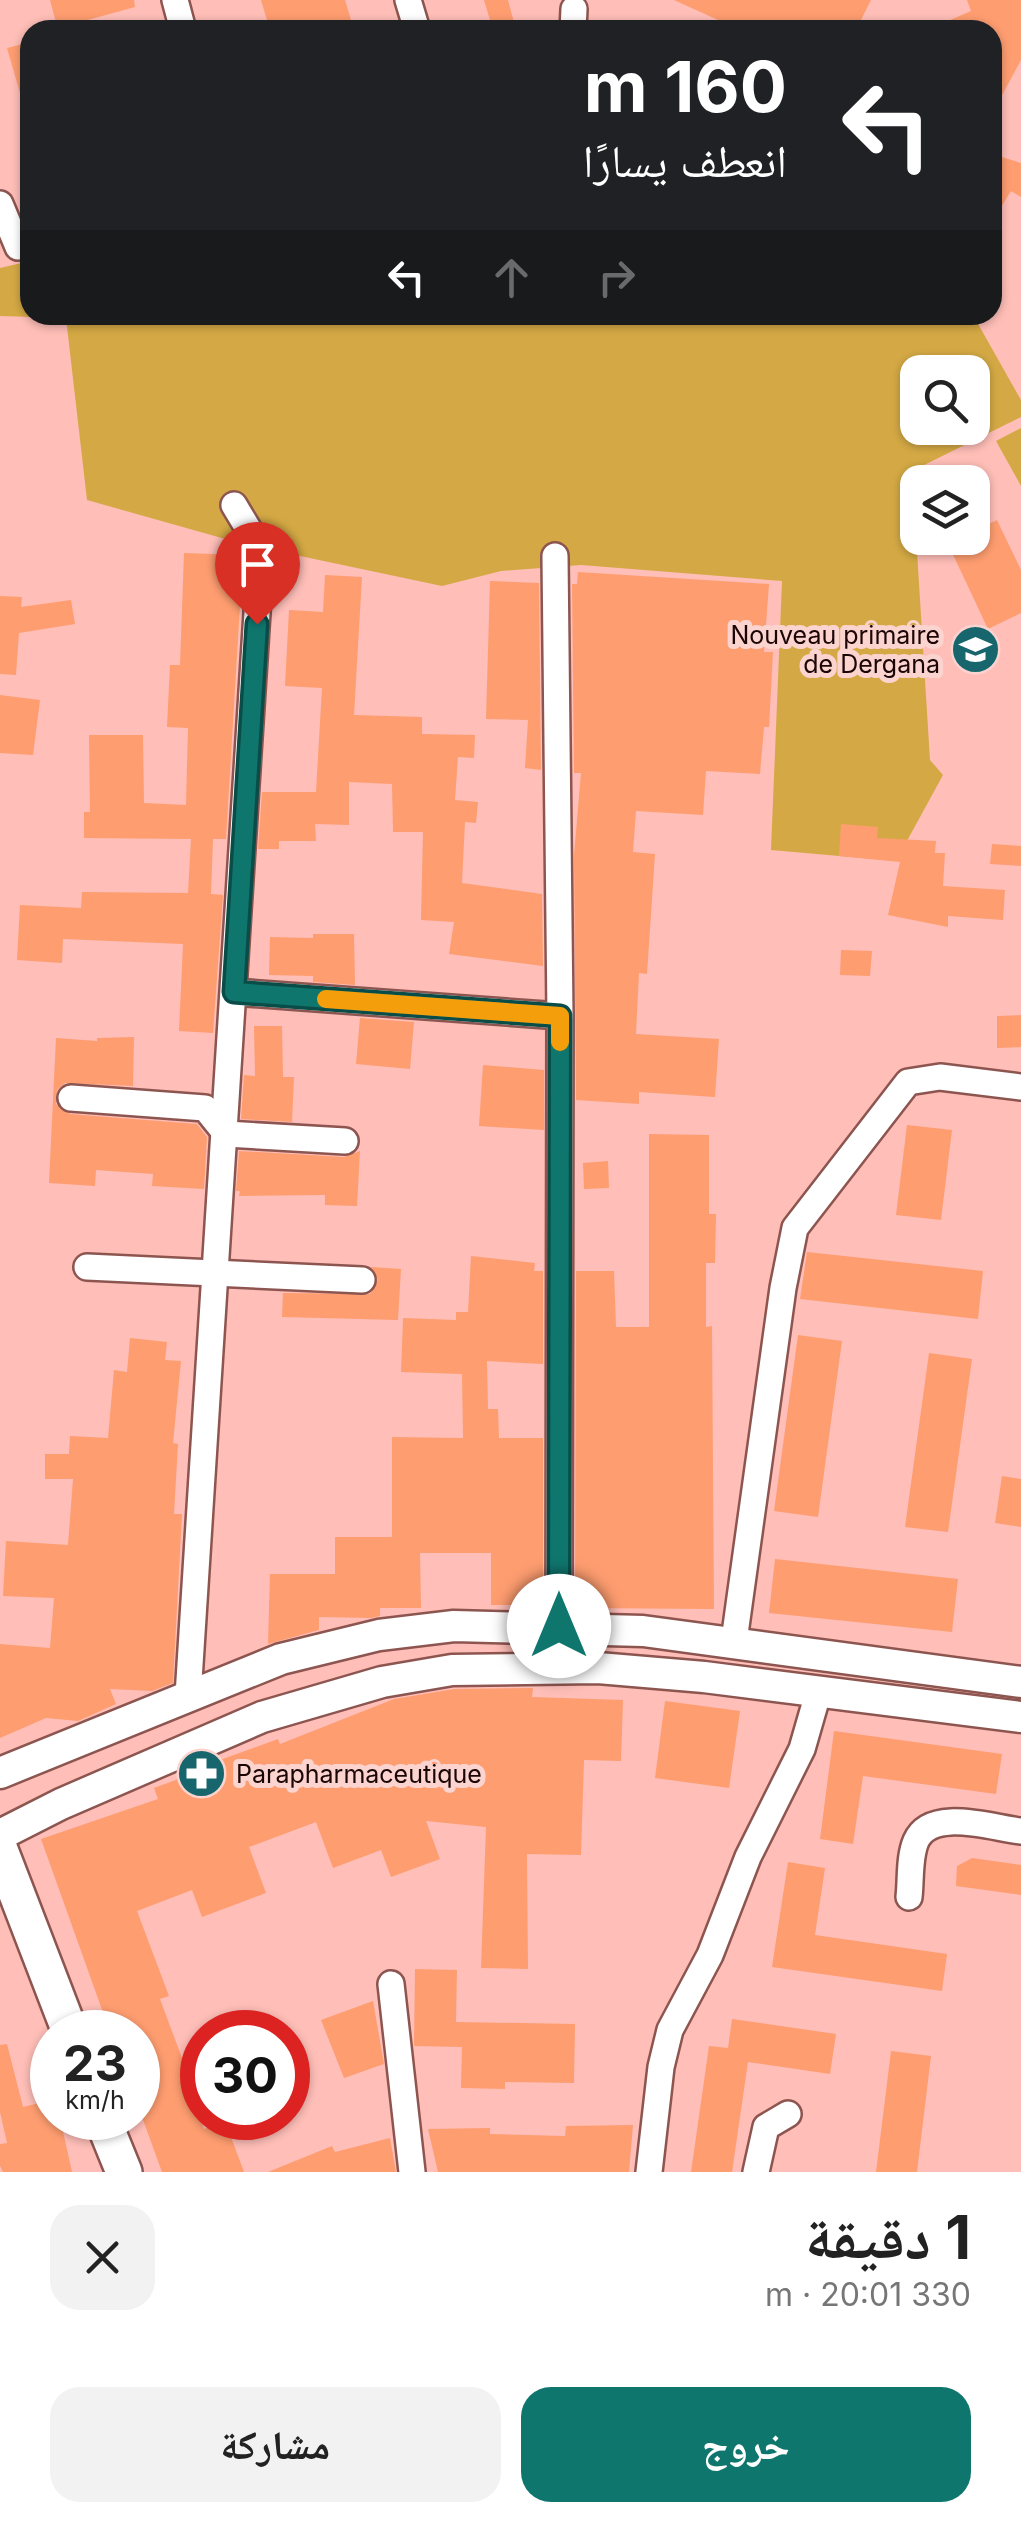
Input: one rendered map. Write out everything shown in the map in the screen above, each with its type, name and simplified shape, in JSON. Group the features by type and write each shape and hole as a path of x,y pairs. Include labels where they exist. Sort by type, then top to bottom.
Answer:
{"main road":[{"path":"0,1850 62,2010"},
{"path":"111,2140 124,2172"}],"street":[{"path":"0,204 16,247"},
{"path":"186,1750 179,1700 226,1134 261,550 234,506"},
{"path":"555,556 560,1016 559,1626"},
{"path":"234,992 560,1016"},
{"path":"734,1641 783,1288 795,1228 908,1082 940,1077 1021,1087"},
{"path":"71,1098 206,1108 226,1134 346,1141"},
{"path":"87,1267 362,1280"},
{"path":"0,1773 281,1659 362,1638 454,1626 643,1630 1021,1682"},
{"path":"780,1686 786,1650"},
{"path":"0,1835 61,1804 262,1717 324,1698 452,1670 598,1668 819,1690 1021,1716"},
{"path":"649,2172 661,2066 670,2030 710,1955 748,1856 796,1763 819,1690"},
{"path":"909,1898 914,1846 926,1829 945,1822 1021,1831"},
{"path":"390,1984 412,2172"},
{"path":"756,2172 766,2128 788,2114"}],"shaded area":[{"path":"20,263 20,317 0,316 0,268"},
{"path":"67,325 979,325 1021,400 1021,417 990,432 990,355 900,355 900,445 964,445 924,465 900,465 900,555 917,555 930,760 943,775 896,861 771,850 782,581 581,565 501,571 442,586 243,544 87,500"},
{"path":"1021,428 1021,486 996,441"}],"building":[{"path":"50,0 134,0 135,7 88,20 55,20"},
{"path":"261,0 345,0 351,20 267,20"},
{"path":"484,0 508,0 513,20 490,20"},
{"path":"674,0 871,0 861,20 718,20"},
{"path":"967,0 1021,0 1021,60 1002,95 1002,20 950,20 971,11"},
{"path":"20,45 20,93 7,48"},
{"path":"1002,157 1021,163 1021,197 1011,191 1002,206"},
{"path":"997,520 1021,570 1021,613 988,629 953,555 990,555 990,523"},
{"path":"184,553 243,555 226,839 213,839 211,894 223,895 213,1033 179,1031 183,944 63,939 62,963 17,960 20,905 81,908 82,892 188,893 191,839 84,838 84,812 90,812 89,735 143,735 144,803 186,805 188,728 167,727 170,665 180,665"},
{"path":"578,572 769,584 764,652 773,652 769,727 764,727 760,774 706,771 703,815 636,811 633,852 655,854 647,974 639,973 636,1034 719,1039 715,1097 639,1092 639,1104 576,1100 574,855 581,773 574,773 572,584 577,584"},
{"path":"325,575 362,577 354,715 422,717 422,734 475,735 474,758 458,757 455,800 478,802 476,823 465,822 462,883 542,894 543,966 449,954 454,922 421,920 423,832 393,832 392,784 349,782 349,825 315,824 316,841 279,841 279,849 258,849 262,792 316,792 322,688 285,686 289,610 323,612"},
{"path":"490,581 539,583 541,770 525,768 528,720 486,719"},
{"path":"0,596 22,597 21,607 71,600 75,624 19,633 16,675 0,674"},
{"path":"0,695 40,700 33,755 0,753"},
{"path":"841,824 878,827 877,838 936,841 935,853 945,853 943,886 1005,890 1003,920 948,916 948,927 888,915 900,862 839,856"},
{"path":"992,844 1021,846 1021,866 990,864"},
{"path":"313,934 354,934 355,985 313,982 313,976 269,975 270,937 313,938"},
{"path":"841,950 872,951 870,976 840,975"},
{"path":"1021,1015 1021,1047 997,1048 997,1016"},
{"path":"360,1018 414,1022 410,1069 356,1064"},
{"path":"254,1026 282,1026 283,1077 294,1077 292,1122 241,1119 244,1075 255,1076"},
{"path":"134,1037 133,1086 65,1083 57,1090 56,1104 70,1114 197,1124 207,1137 204,1189 152,1186 153,1174 96,1170 95,1186 49,1183 56,1038 97,1041"},
{"path":"483,1065 544,1070 544,1130 479,1126"},
{"path":"907,1125 952,1130 941,1220 896,1215"},
{"path":"649,1134 709,1135 709,1214 716,1214 715,1263 706,1263 706,1327 712,1326 714,1609 575,1608 576,1271 614,1271 616,1327 649,1327"},
{"path":"239,1151 344,1157 360,1151 357,1206 325,1205 325,1195 239,1196"},
{"path":"608,1161 609,1188 584,1189 583,1163"},
{"path":"807,1252 983,1271 978,1319 800,1299"},
{"path":"471,1256 535,1263 534,1271 543,1271 543,1364 487,1361 488,1409 498,1409 499,1438 543,1438 543,1605 491,1605 491,1553 420,1553 421,1608 380,1608 380,1616 371,1618 319,1617 319,1630 268,1644 270,1574 335,1574 335,1537 392,1537 392,1437 463,1438 462,1374 401,1372 403,1318 456,1320 456,1312 468,1312"},
{"path":"371,1267 401,1269 398,1320 282,1317 283,1293 370,1294 378,1280"},
{"path":"798,1335 842,1341 818,1517 774,1511"},
{"path":"130,1338 167,1342 165,1360 181,1361 173,1443 178,1444 174,1514 182,1514 173,1683 152,1691 110,1689 116,1704 78,1721 46,1718 0,1738 0,1644 50,1648 54,1598 3,1596 6,1541 68,1545 73,1479 45,1479 45,1454 69,1454 70,1436 108,1438 114,1370 127,1372"},
{"path":"929,1353 972,1359 948,1532 905,1527"},
{"path":"1002,1476 1021,1479 1021,1527 995,1523"},
{"path":"775,1559 958,1579 952,1632 769,1613"},
{"path":"533,1688 532,1697 623,1700 621,1761 584,1760 581,1855 527,1854 528,1969 481,1968 486,1827 426,1821 440,1859 391,1877 381,1850 333,1868 316,1822 249,1847 266,1893 202,1917 192,1890 137,1911 169,1996 160,1999 180,2053 180,2140 232,2140 244,2172 162,2172 150,2140 160,2140 160,2010 102,2010 41,1839 158,1799 154,1788 222,1763 220,1760 278,1739 280,1744 394,1699 454,1689"},
{"path":"665,1701 740,1711 729,1788 655,1778"},
{"path":"834,1731 1002,1754 996,1794 863,1776 853,1844 820,1839"},
{"path":"972,1858 1021,1865 1021,1895 956,1886 957,1866"},
{"path":"788,1862 825,1868 815,1935 947,1954 942,1991 772,1967"},
{"path":"415,1969 457,1970 456,2022 575,2024 574,2083 505,2082 505,2089 461,2088 462,2047 414,2046"},
{"path":"373,2001 384,2064 344,2078 321,2020"},
{"path":"732,2019 836,2034 830,2074 748,2062 732,2172 691,2172 709,2046 728,2048"},
{"path":"7,2044 23,2107 30,2105 30,2140 65,2140 72,2172 3,2172 0,2144 7,2143 0,2112 0,2045"},
{"path":"891,2051 931,2056 917,2172 876,2172"},
{"path":"633,2125 629,2172 438,2172 428,2129 490,2128 490,2134 565,2136 566,2126"},
{"path":"390,2138 396,2172 268,2172 332,2146 335,2152"}],"slow traffic":[{"path":"326,999 560,1016 560,1042"}],"place":[{"name":"Nouveau primaire de Dergana","path":"975,649"},
{"name":"Parapharmaceutique","path":"201,1774"}],"route":[{"path":"257,624 234,992 560,1016 559,1626"}]}
